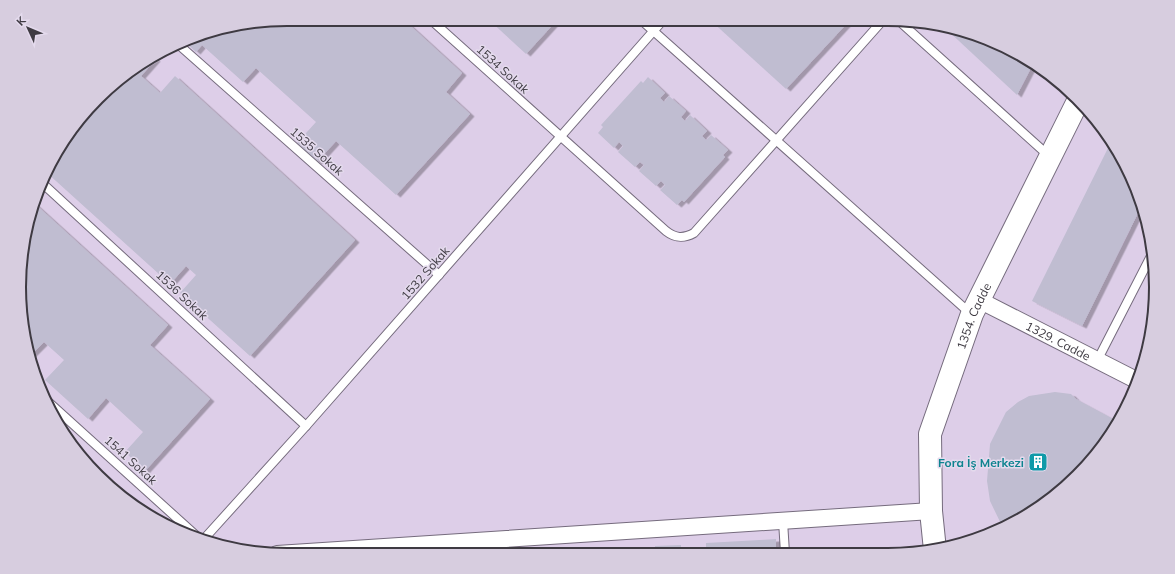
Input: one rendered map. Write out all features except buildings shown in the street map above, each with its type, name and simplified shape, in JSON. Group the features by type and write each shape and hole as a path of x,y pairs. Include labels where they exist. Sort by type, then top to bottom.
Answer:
{"main road":[{"name":"1354. Cadde","path":"934,544 931,510 930,434 975,307 1075,105"}],"street":[{"name":"1329. Cadde","path":"975,307 1098,360 1132,379"},
{"path":"442,548 931,510"}],"lane":[{"name":"1534 Sokak","path":"438,26 666,231 677,237 684,237 694,233 775,141"},
{"path":"648,26 775,141 975,307"},
{"name":"1532 Sokak","path":"206,535 306,426 658,26"},
{"path":"775,141 878,26"},
{"path":"906,27 1050,157"},
{"name":"1535 Sokak","path":"183,48 439,275"},
{"name":"1536 Sokak","path":"46,187 306,426"},
{"path":"1098,360 1148,263"},
{"name":"1541 Sokak","path":"57,409 190,529"},
{"path":"783,521 785,548"}],"shaded area":[{"path":"888,26 922,28 939,31 988,46 1019,61 1033,70 1073,102 1105,142 1129,187 1144,236 1147,253 1149,287 1147,321 1144,338 1129,387 1114,418 1095,446 1073,472 1047,494 1018,513 988,528 956,539 922,546 888,548 287,548 253,546 236,543 187,528 156,513 142,504 102,472 80,446 61,418 40,371 31,338 28,321 26,287 28,253 35,219 53,172 70,142 102,102 142,70 156,61 187,46 236,31 270,27"}],"place":[{"name":"Fora İş Merkezi","path":"1038,462"}]}
